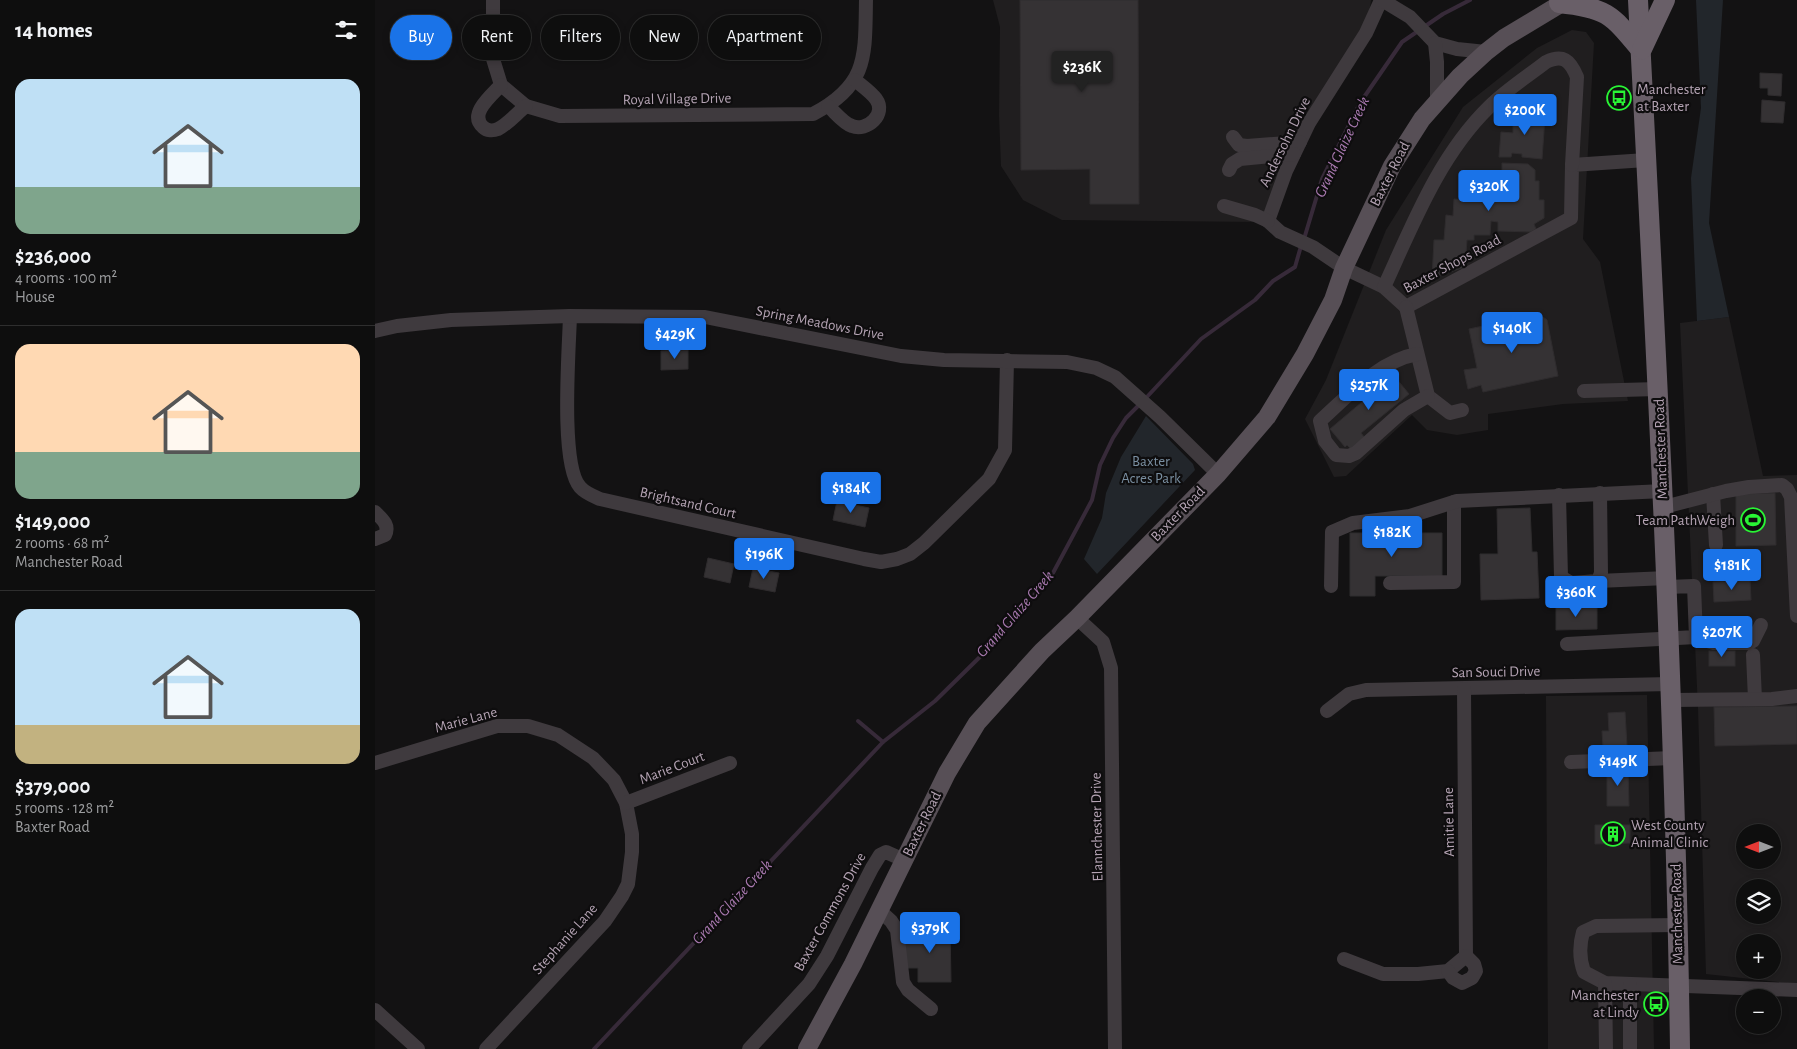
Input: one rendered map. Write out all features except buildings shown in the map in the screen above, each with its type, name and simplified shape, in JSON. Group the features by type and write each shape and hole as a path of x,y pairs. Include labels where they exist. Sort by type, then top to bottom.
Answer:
{"highway":[{"name":"Manchester Road","path":"1638,0 1667,583 1680,1049"},
{"path":"1563,2 1589,6 1611,16 1641,50 1665,0"}],"main road":[{"name":"Baxter Road","path":"807,1049 905,860 947,773 977,723 1042,652 1218,474 1271,410 1309,346 1333,300 1344,268 1392,166 1415,129 1437,101 1504,38 1563,2"}],"street":[{"path":"493,0 493,59 501,85 479,111 478,121 482,127 491,131 500,128 526,106"},
{"name":"Royal Village Drive","path":"501,85 526,106 560,116 813,114 843,94 855,80 863,60 866,0"},
{"name":"Andersohn Drive","path":"1268,221 1297,148 1321,102 1366,33 1381,0 1410,18 1435,43"},
{"path":"1437,101 1435,43 1457,49 1487,52"},
{"path":"1384,286 1431,186 1464,138 1489,107 1546,62 1556,58 1565,58 1572,65 1577,76 1572,165 1647,160"},
{"path":"827,106 853,127 864,127 875,120 878,111 877,99 855,80"},
{"path":"1233,137 1239,145 1297,148"},
{"path":"1229,170 1233,164 1241,159 1297,148"},
{"name":"Baxter Shops Road","path":"1344,268 1384,286 1406,307 1571,218 1572,165"},
{"path":"1224,206 1268,221 1280,232 1313,247 1344,268"},
{"path":"1406,307 1428,396 1450,413 1462,410"},
{"name":"Spring Meadows Drive","path":"375,331 397,326 451,320 570,316 705,317 901,356 944,360 1067,362 1084,365 1115,377 1160,417 1218,474"},
{"name":"Brightsand Court","path":"570,316 569,455 575,478 580,487 600,499 881,562 910,554 924,543 979,489 997,467 1005,450 1007,360"},
{"path":"1417,354 1402,357 1387,364 1320,421 1325,441 1336,455 1349,456 1356,453 1404,410 1428,396"},
{"path":"1584,391 1658,389"},
{"path":"1331,586 1332,532 1353,523 1410,516 1453,502 1600,493 1663,499 1713,494 1749,486 1782,485 1787,489 1791,498 1797,616"},
{"path":"1597,581 1601,573 1600,493"},
{"path":"1713,494 1716,545"},
{"path":"1559,495 1561,577 1571,583 1597,581 1667,583 1694,586 1696,637"},
{"path":"1390,582 1454,582 1453,502"},
{"path":"375,512 386,524 387,528 385,535 375,539"},
{"name":"Elannchester Drive","path":"1077,618 1103,642 1111,668 1115,1049"},
{"path":"1567,644 1696,637 1714,643 1749,643 1753,642 1761,625"},
{"path":"1753,655 1755,699"},
{"name":"San Souci Drive","path":"1327,711 1349,694 1366,690 1464,689 1671,692 1755,699 1797,696"},
{"name":"Amitie Lane","path":"1448,971 1453,978 1462,983 1472,978 1476,971 1474,964 1466,956 1464,689"},
{"name":"Marie Lane","path":"375,763 497,726 528,726 558,735 593,758 614,780 625,803"},
{"path":"1571,762 1673,758"},
{"name":"Marie Court","path":"625,803 730,763"},
{"name":"Stephanie Lane","path":"486,1049 605,922 622,896 628,884 631,852 631,834 625,803"},
{"name":"Baxter Commons Drive","path":"749,1049 809,984 827,956 880,855 886,852 905,860"},
{"path":"879,911 891,921 897,930 903,982 907,990 931,1009"},
{"path":"1677,925 1596,926 1583,932 1579,958 1583,972 1605,983 1797,990"},
{"path":"1344,959 1383,974 1418,974 1448,971 1466,956"},
{"path":"1605,983 1606,1049"},
{"path":"1630,985 1630,1049"},
{"path":"375,1010 417,1049"}],"shaded area":[{"path":"993,0 1371,0 1369,15 1259,222 1062,220 1023,200 1001,166 999,115 1000,27"},
{"path":"1572,30 1586,32 1594,43 1583,239 1600,262 1628,401 1563,404 1488,414 1488,430 1457,435 1427,430 1412,415 1346,476 1334,477 1305,419 1326,380 1386,230 1463,107 1537,48"},
{"path":"1729,317 1763,476 1797,475 1797,984 1752,979 1781,979 1781,934 1736,934 1736,977 1706,974 1698,708 1680,323"},
{"path":"1647,695 1654,1049 1548,1049 1546,696"}],"green space":[{"path":"1696,0 1723,0 1709,223 1729,317 1697,321 1691,178 1701,108"},
{"name":"Baxter Acres Park","path":"1146,416 1193,464 1195,470 1097,574 1084,559 1102,518 1106,493 1121,457"}],"waterway":[{"name":"Grand Glaize Creek","path":"1304,239 1322,179 1360,103 1402,42 1443,14 1470,0"},
{"name":"Grand Glaize Creek","path":"1145,399 1201,339 1255,300 1273,281 1295,267 1301,246"},
{"name":"Grand Glaize Creek","path":"594,1049 883,742 935,701 987,650 1053,573 1092,500 1100,465 1113,438 1126,418 1140,404"},
{"path":"858,721 883,742"}],"place":[{"name":"Manchester at Baxter","path":"1619,98"},
{"name":"Team PathWeigh","path":"1753,520"},
{"name":"West County Animal Clinic","path":"1613,834"},
{"name":"Manchester at Lindy","path":"1656,1004"}]}
